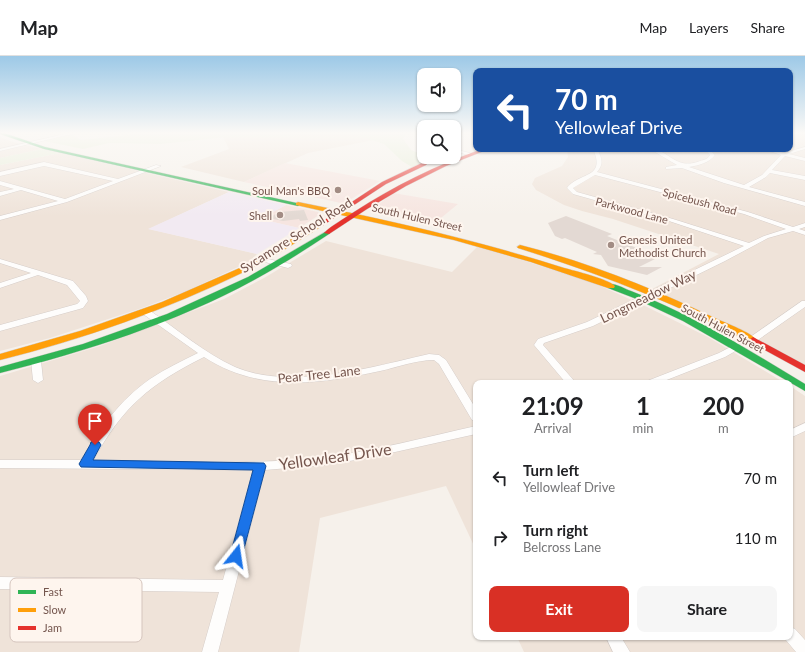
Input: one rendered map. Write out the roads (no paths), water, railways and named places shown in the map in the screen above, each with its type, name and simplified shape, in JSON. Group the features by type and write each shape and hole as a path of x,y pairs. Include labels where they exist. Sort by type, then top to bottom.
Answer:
{"main road":[{"name":"South Hulen Street","path":"105,161 264,196 347,211"},
{"name":"South Hulen Street","path":"133,161 274,191 478,244 561,269 641,299 736,347 792,380"},
{"name":"Sycamore School Road","path":"0,357 96,330 206,288 263,260 347,211 361,210 412,179 453,161"},
{"name":"Sycamore School Road","path":"0,370 36,361 100,341 216,300 279,264 377,187 398,175 426,164"},
{"path":"398,175 412,179"},
{"path":"198,181 210,177"},
{"path":"264,196 274,191"},
{"name":"South Hulen Street","path":"361,210 489,238 571,261 655,293 716,321 805,369"},
{"path":"478,244 489,238"},
{"name":"South Hulen Street","path":"793,381 805,388"}],"street":[{"path":"594,173 600,166 601,161"},
{"path":"671,161 680,166 708,177 805,204"},
{"path":"668,168 697,164 705,161"},
{"path":"744,187 764,176 778,161"},
{"path":"0,174 44,164 119,181"},
{"path":"0,218 65,201 158,166"},
{"path":"770,171 805,178"},
{"name":"Spicebush Road","path":"594,173 723,206 805,233"},
{"name":"Parkwood Lane","path":"594,173 572,185 570,188 572,191 580,196 671,220 750,246"},
{"path":"0,183 65,201"},
{"path":"0,194 21,189"},
{"name":"Longmeadow Way","path":"569,380 538,343 590,324 766,237 792,228 805,226"},
{"path":"263,260 288,266"},
{"path":"0,261 70,283 83,298 82,304 76,308 0,328"},
{"path":"0,286 38,273"},
{"path":"752,340 805,303"},
{"name":"Pear Tree Lane","path":"146,312 212,359 245,374 275,379 342,375 429,356 436,357 443,362 473,413"},
{"path":"658,380 722,355 736,347"},
{"path":"85,464 95,445 121,410 136,395 166,372 205,353"},
{"path":"36,361 38,380"},
{"path":"793,433 805,427"},
{"name":"Yellowleaf Drive","path":"0,464 260,466 339,459 473,431"},
{"path":"210,652 260,466"},
{"path":"0,583 10,583"},
{"path":"142,585 228,586"},
{"path":"793,637 805,651"},
{"path":"615,640 622,652"}],"place":[{"name":"Soul Man's BBQ","path":"338,190"},
{"name":"Shell","path":"280,215"},
{"name":"Genesis United Methodist Church","path":"611,245"}]}
